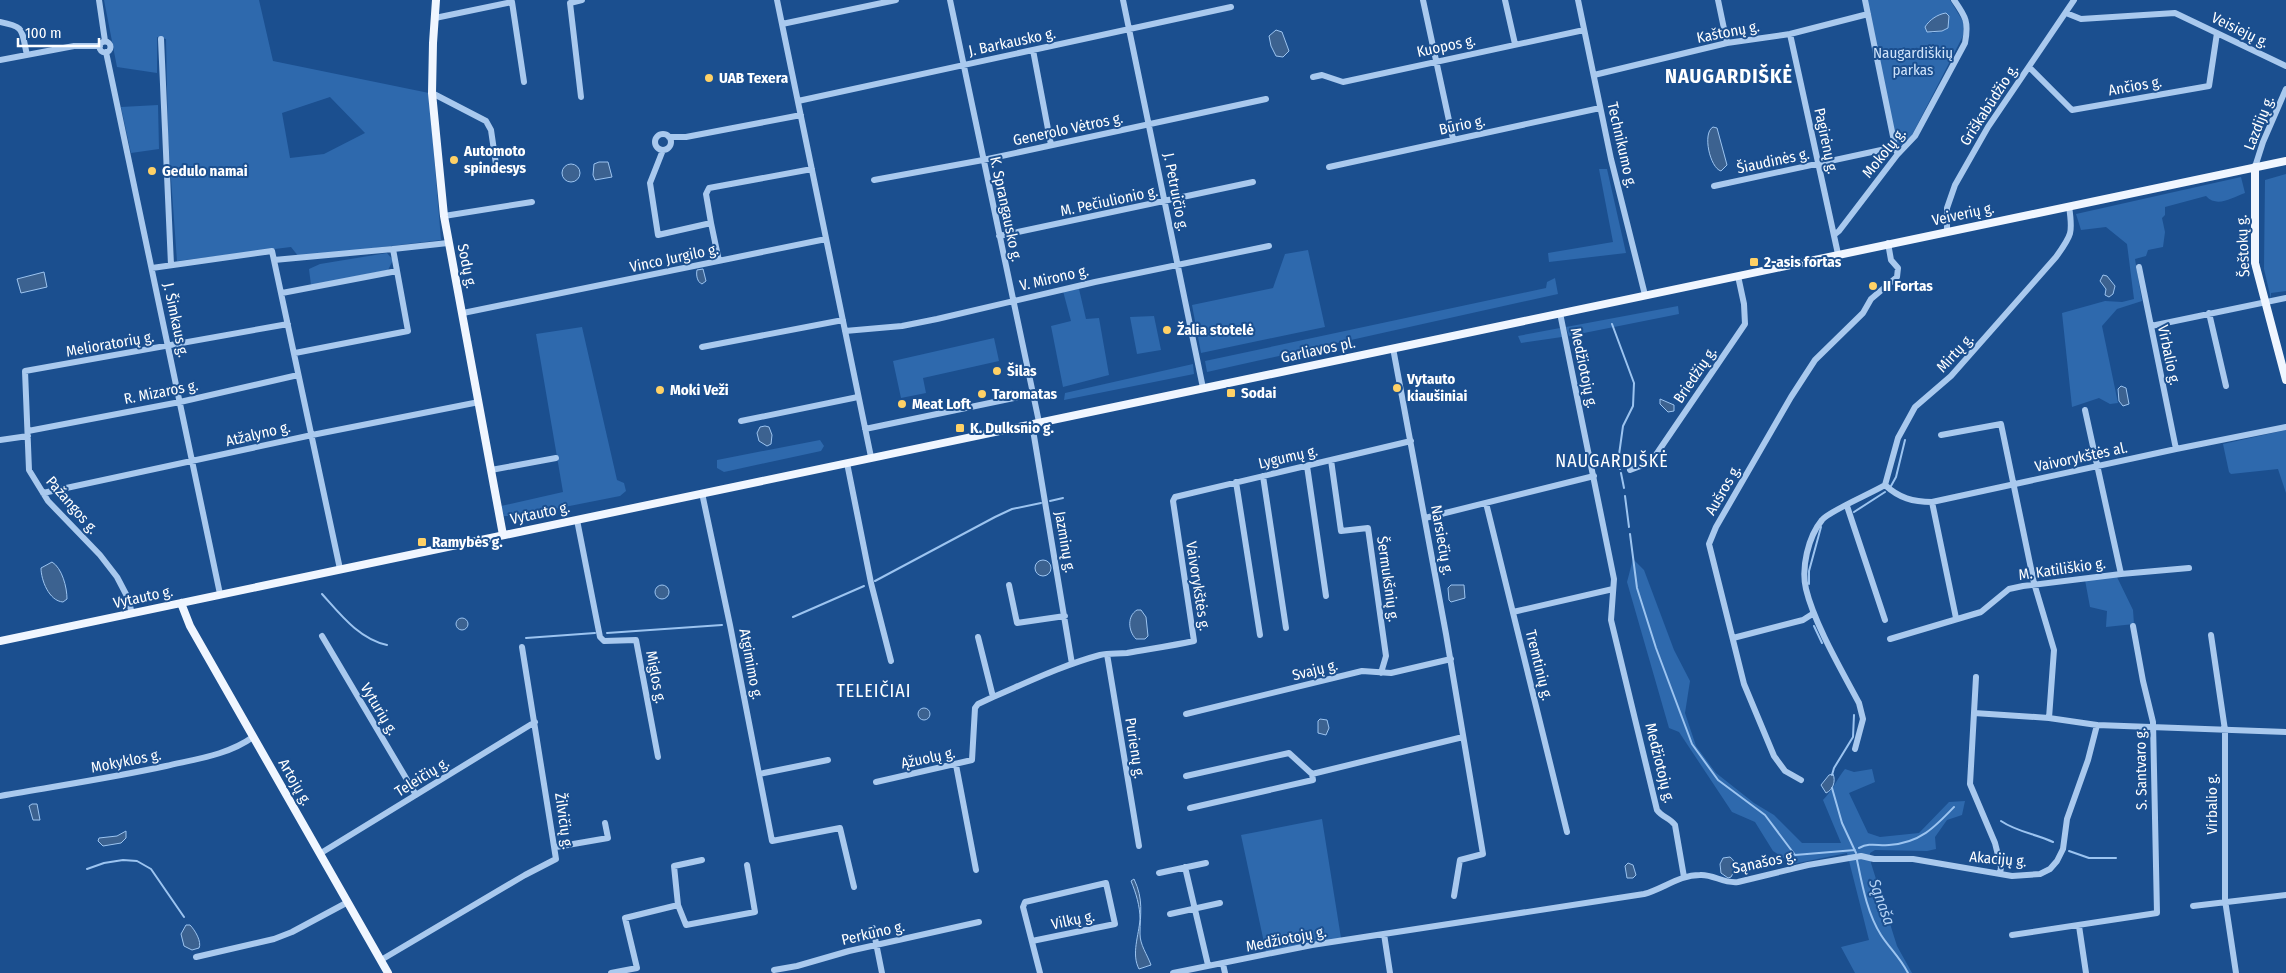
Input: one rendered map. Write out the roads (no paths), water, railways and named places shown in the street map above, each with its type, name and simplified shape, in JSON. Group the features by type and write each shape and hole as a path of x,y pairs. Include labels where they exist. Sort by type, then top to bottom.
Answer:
{"main road":[{"name":"Sodų g.","path":"436,0 432,93 444,216 503,535"},
{"name":"Veiverių g.","path":"1645,296 1888,243 2286,161"},
{"name":"Šeštokų g.","path":"2255,167 2255,264 2286,380"},
{"name":"Garliavos pl.","path":"997,431 1645,296"},
{"name":"Vytauto g.","path":"0,641 997,431"},
{"name":"Artojų g.","path":"181,603 189,623 388,973"}],"street":[{"name":"J. Šimkaus g.","path":"99,0 106,41 110,47 106,52 220,594"},
{"path":"581,97 570,3 582,0"},
{"path":"777,0 871,457"},
{"path":"782,24 896,0"},
{"name":"K. Sprangausko g.","path":"950,0 1033,394 1036,423"},
{"name":"J. Petruičio g.","path":"1123,0 1204,388"},
{"path":"1423,0 1453,140"},
{"path":"1505,0 1515,44"},
{"name":"Technikumo g.","path":"1578,0 1600,108 1645,296"},
{"path":"1718,0 1727,43"},
{"path":"1865,0 1897,155"},
{"name":"Mokolų g.","path":"1834,235 1840,231 1897,155 1916,136 1965,43 1968,27 1964,14 1954,0"},
{"name":"Griškabūdžio g.","path":"1947,232 1947,208 1955,185 1988,127 2074,0"},
{"path":"434,18 512,2 524,82"},
{"name":"J. Barkausko g.","path":"798,101 1231,7"},
{"name":"Veisiejų g.","path":"2066,12 2081,19 2175,13 2286,66"},
{"name":"Kaštonų g.","path":"1594,75 1727,43 1790,34 1868,14"},
{"path":"0,22 17,25 21,28 27,55"},
{"name":"Kuopos g.","path":"1313,77 1322,75 1342,82 1584,30"},
{"name":"Ančios g.","path":"2029,67 2072,110 2209,86 2217,33"},
{"name":"Pagirėnų g.","path":"1790,34 1838,254"},
{"path":"161,39 171,265"},
{"path":"100,46 102,42 106,41"},
{"path":"0,60 74,46 100,46"},
{"path":"100,46 101,51 106,52"},
{"path":"1033,50 1051,145"},
{"name":"Lazdijų g.","path":"2255,167 2263,142 2286,89"},
{"path":"432,93 486,121 489,126 497,171"},
{"name":"Generolo Vėtros g.","path":"874,180 984,160 1266,99"},
{"name":"Būrio g.","path":"1329,167 1600,108"},
{"path":"662,150 656,146 656,139 662,135 669,137 686,136 801,115"},
{"path":"686,136 662,150 650,183 658,235 711,222"},
{"path":"669,137 671,146"},
{"name":"Šiaudinės g.","path":"1714,186 1895,147"},
{"path":"719,261 706,194 709,188 812,169"},
{"name":"M. Pečiulionio g.","path":"999,236 1253,182"},
{"path":"444,216 532,202"},
{"name":"Mirtų g.","path":"1885,484 1898,438 1914,407 1951,376 2056,257 2070,236 2069,206"},
{"name":"Vinco Jurgilo g.","path":"463,313 826,239"},
{"path":"274,260 448,242"},
{"name":"Aušros g.","path":"1801,780 1785,771 1774,756 1744,684 1709,544 1716,527 1791,397 1815,360 1863,313 1871,300 1897,277 1898,268 1891,260 1888,243"},
{"name":"V. Mirono g.","path":"845,331 902,326 1012,300 1269,246"},
{"path":"294,353 408,331 394,249"},
{"path":"152,268 272,251 340,569"},
{"name":"Virbalio g.","path":"2139,267 2176,448"},
{"path":"282,293 397,271"},
{"name":"Briedžių g.","path":"1630,470 1651,462 1745,324 1744,304 1738,276"},
{"path":"2151,326 2286,298"},
{"name":"Medžiotojų g.","path":"1173,973 1312,945 1644,894 1684,877 1676,825 1662,816 1657,810 1611,620 1614,579 1560,313"},
{"path":"2209,313 2226,386"},
{"path":"702,347 843,320"},
{"name":"Melioratorių g.","path":"25,371 288,324"},
{"name":"Narsiečių g.","path":"1394,348 1483,854 1460,860 1454,896"},
{"name":"Pažangos g.","path":"25,371 29,470 43,493 64,519 100,555 113,571 127,595 132,614"},
{"name":"R. Mizaros g.","path":"0,440 298,375"},
{"path":"865,429 1033,394"},
{"path":"741,421 858,397"},
{"name":"Atžalyno g.","path":"43,493 312,435 479,402"},
{"path":"2085,410 2121,574"},
{"name":"Jazminų g.","path":"1036,423 1072,664"},
{"path":"1941,435 2001,424 2034,583 2054,650 2049,718"},
{"name":"Vaivorykštės al.","path":"1885,484 1893,493 1911,501 1932,502 2176,448 2286,427"},
{"name":"Lygumų g.","path":"1173,501 1176,497 1187,493 1411,441"},
{"path":"491,470 556,458"},
{"name":"Šermukšnių g.","path":"1331,460 1341,532 1368,528 1386,656 1381,673"},
{"path":"847,462 871,583 892,662"},
{"path":"1307,466 1326,596"},
{"path":"1263,476 1286,628"},
{"path":"1425,518 1594,476"},
{"path":"1236,482 1260,635"},
{"path":"1855,749 1864,719 1859,703 1814,613 1804,578 1810,541 1822,519 1885,484"},
{"name":"Atgimimo g.","path":"702,493 772,841 840,828 854,887"},
{"name":"Vaivorykštės g.","path":"993,697 1072,664 1107,654 1154,647 1160,648 1194,641 1173,501"},
{"path":"1932,502 1956,618"},
{"name":"Tremtinių g.","path":"1486,503 1567,832"},
{"path":"1847,506 1885,620"},
{"name":"Miglos g.","path":"577,520 600,637 604,641 636,640 658,757"},
{"name":"M. Katiliškio g.","path":"1890,639 1981,612 2009,589 2034,583 2189,568"},
{"path":"1008,585 1017,623 1065,616"},
{"path":"1513,612 1614,589"},
{"path":"1733,638 1803,620 1814,613"},
{"name":"S. Santvaro g.","path":"2079,926 2094,921 2157,913 2153,728 2133,626"},
{"name":"Virbalio g.","path":"2211,635 2225,730 2226,903 2236,973"},
{"name":"Vyturių g.","path":"322,636 416,795"},
{"path":"978,637 993,697"},
{"name":"Žilvičių g.","path":"381,960 525,875 556,859 556,847 522,647"},
{"name":"Purienų g.","path":"1107,654 1139,846"},
{"name":"Svajų g.","path":"1186,714 1362,671 1391,673 1450,659"},
{"path":"1976,677 1970,784 1995,843 2001,868 2000,874"},
{"name":"Ąžuolų g.","path":"876,782 972,760 976,728 976,708 978,704 993,697"},
{"path":"1974,713 2049,718 2097,725 2286,732"},
{"name":"Teleičių g.","path":"321,853 535,722"},
{"name":"Akacijų g.","path":"1850,857 1913,859 2000,874 2028,876 2040,874 2050,869 2057,861 2063,849 2067,819 2088,760 2097,725"},
{"name":"Mokyklos g.","path":"0,796 131,773 201,758 228,750 253,737"},
{"path":"1312,774 1463,737"},
{"path":"1186,776 1289,752 1312,774 1313,780 1190,808"},
{"path":"759,774 828,760"},
{"path":"956,765 976,870"},
{"path":"556,847 608,838 605,823"},
{"name":"Sąnašos g.","path":"1684,877 1708,875 1722,881 1738,882 1850,857"},
{"path":"702,860 674,866 678,905 686,924 755,912 746,865"},
{"path":"1159,873 1206,863"},
{"path":"1185,867 1208,965"},
{"name":"Vilkų g.","path":"1106,883 1115,924 1032,941 1022,907 1026,902 1106,883"},
{"path":"2193,906 2286,895"},
{"path":"196,957 251,945 292,932 348,902"},
{"path":"1170,914 1220,903"},
{"path":"610,973 636,968 625,918 678,905"},
{"name":"Perkūno g.","path":"774,970 978,922"},
{"path":"2012,935 2079,926 2086,973"},
{"path":"872,928 882,973"},
{"path":"1384,934 1390,973"},
{"path":"1032,941 1040,973"},
{"path":"1223,964 1225,973"}],"waterway":[{"path":"1612,324 1634,383 1633,406 1623,426 1618,462 1620,469"},
{"path":"1891,486 1896,477 1905,440"},
{"path":"1621,473 1624,488"},
{"path":"1854,512 1885,492"},
{"path":"1625,496 1629,527"},
{"path":"1050,501 1063,498"},
{"path":"875,581 1012,509 1041,503"},
{"path":"1809,584 1809,571 1821,527"},
{"path":"1630,534 1637,588 1656,648 1692,744 1718,780 1765,815 1795,855 1855,850"},
{"path":"793,617 864,586"},
{"path":"322,594 359,632 387,645"},
{"path":"607,633 722,625"},
{"path":"1814,626 1822,643"},
{"path":"526,638 595,633"},
{"path":"1832,775 1834,768 1853,737 1854,715"},
{"path":"1832,788 1842,823 1856,853"},
{"path":"1859,848 1870,845 1900,844 1910,841 1926,833 1954,807"},
{"path":"2001,821 2013,828 2053,842"},
{"path":"2069,851 2089,858 2116,858"},
{"path":"87,869 104,863 123,860 137,861 151,869 184,917"},
{"name":"Sąnaša","path":"1857,860 1866,898 1876,926 1908,973"}],"place":[{"name":"UAB Texera","path":"709,78"},
{"name":"Automoto spindesys","path":"454,160"},
{"name":"Gedulo namai","path":"152,171"},
{"name":"2-asis fortas","path":"1754,262"},
{"name":"II Fortas","path":"1873,286"},
{"name":"Žalia stotelė","path":"1167,330"},
{"name":"Šilas","path":"997,371"},
{"name":"Vytauto kiaušiniai","path":"1397,388"},
{"name":"Moki Veži","path":"660,390"},
{"name":"Sodai","path":"1231,393"},
{"name":"Taromatas","path":"982,394"},
{"name":"Meat Loft","path":"902,404"},
{"name":"K. Dulksnio g.","path":"960,428"},
{"name":"Ramybės g.","path":"422,542"}],"district":[{"name":"NAUGARDIŠKĖ","path":"1729,76"},
{"name":"NAUGARDIŠKĖ","path":"1612,461"},
{"name":"TELEIČIAI","path":"874,691"}],"park label":[{"name":"Naugardiškių parkas","path":"1913,62"}]}
